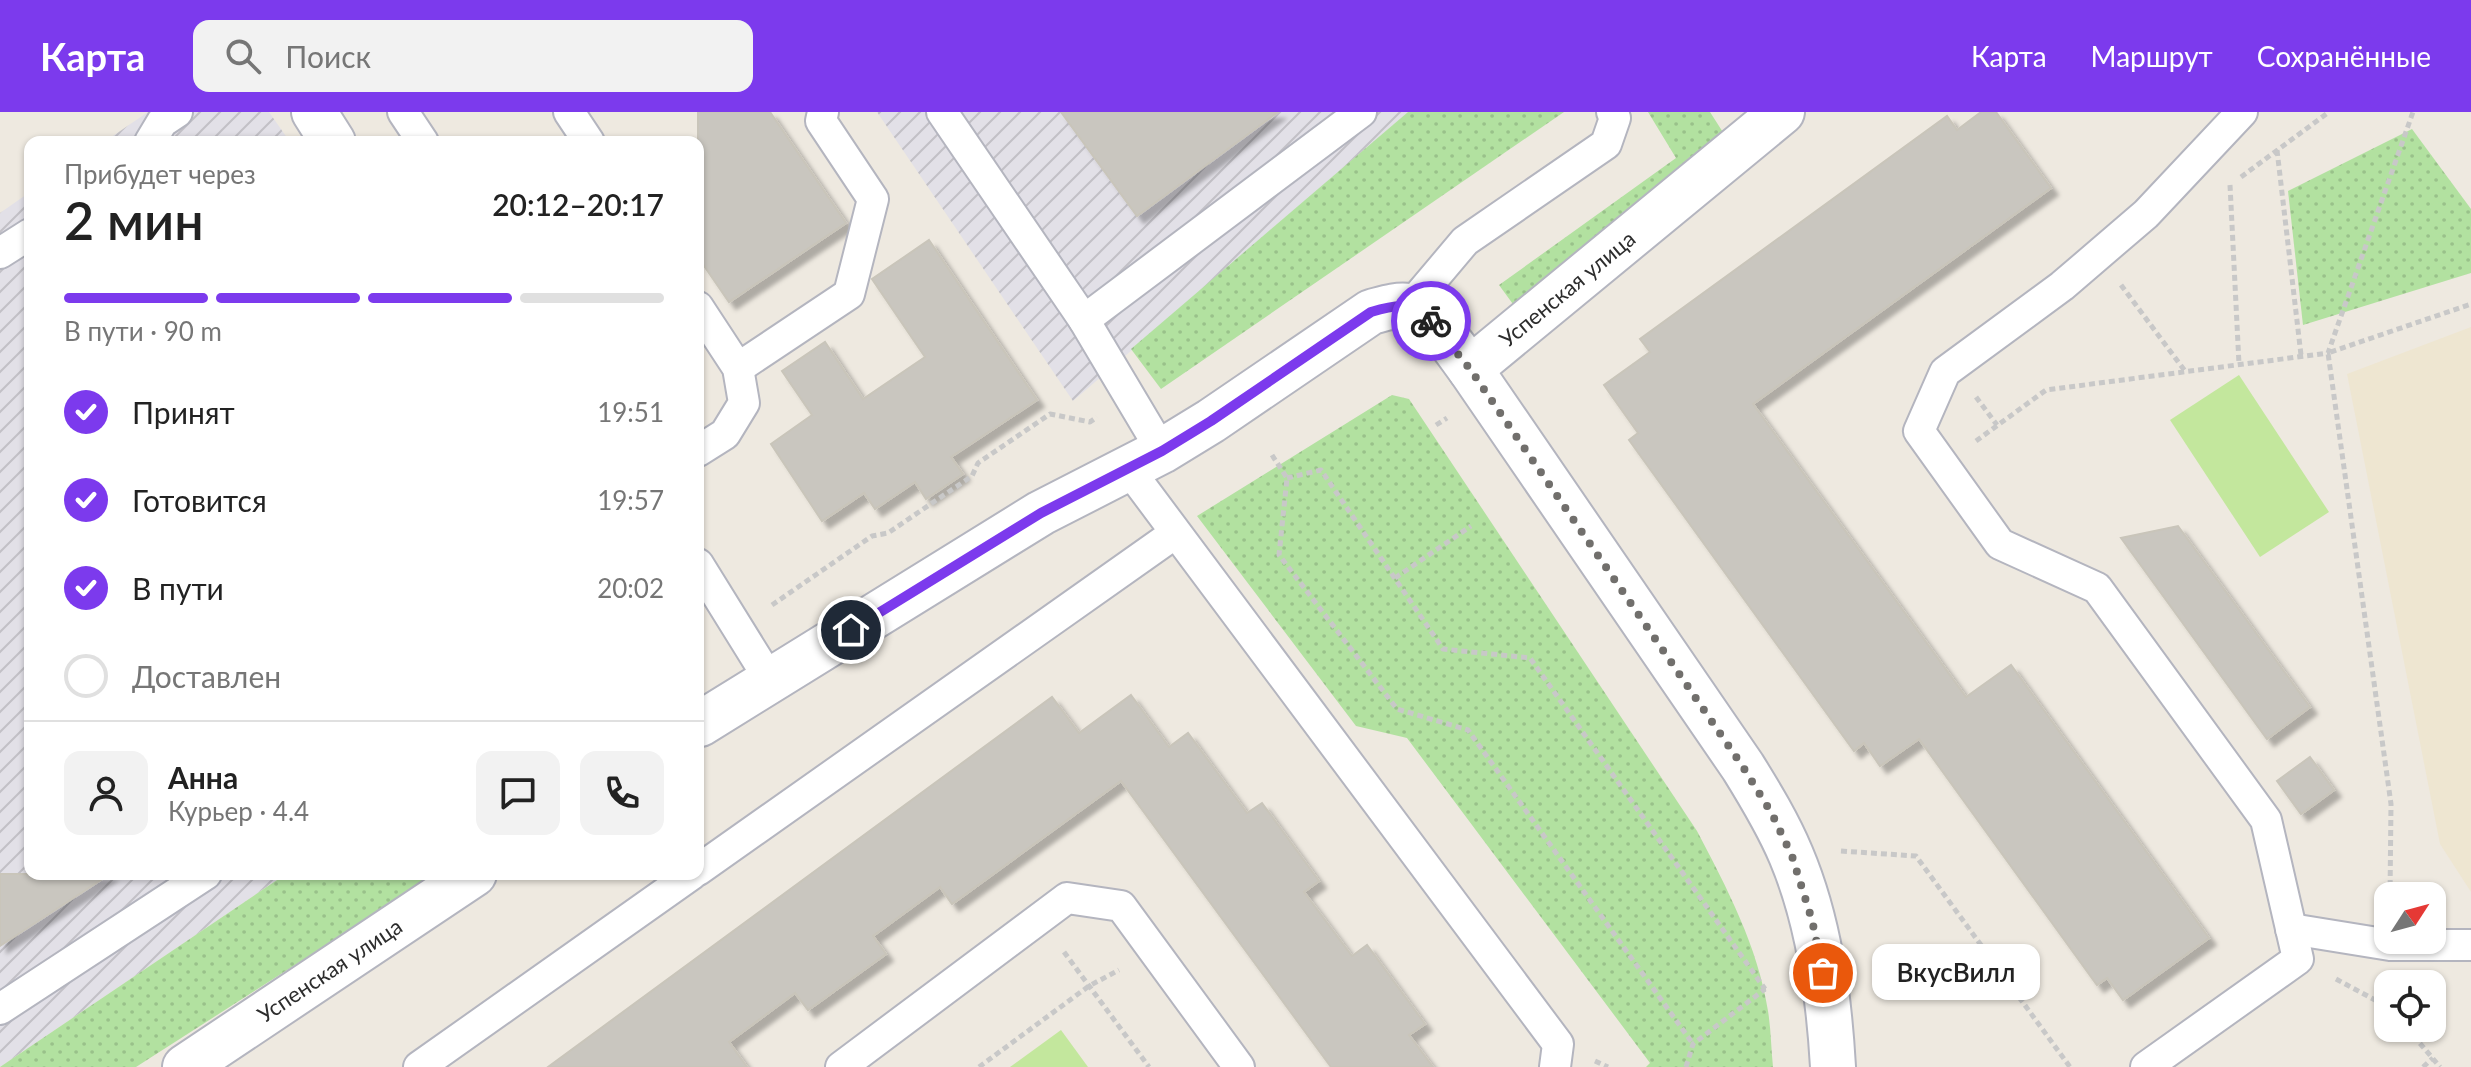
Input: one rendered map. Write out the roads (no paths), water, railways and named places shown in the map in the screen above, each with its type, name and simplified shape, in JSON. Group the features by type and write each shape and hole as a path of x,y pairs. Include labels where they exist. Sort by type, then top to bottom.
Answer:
{"street":[{"path":"314,112 329,136"},
{"name":"Успенская улица","path":"1470,369 1782,112"},
{"path":"704,720 1041,513 1211,421 1371,312 1391,306 1411,305 1424,312 1470,369 1772,814 1792,856 1812,920 1828,994 1833,1067"},
{"name":"Успенская улица","path":"208,1061 465,880"}],"lane":[{"path":"154,136 162,122 177,112"},
{"path":"403,112 419,136"},
{"path":"738,368 849,294 873,199 821,121 823,112"},
{"path":"942,112 1084,320 1128,396 1144,459 1174,534 1558,1044 1555,1067"},
{"path":"1084,320 1361,112"},
{"path":"1411,305 1465,241 1606,144 1615,118 1612,112"},
{"path":"2146,1067 2298,959 2266,820 2097,588 2000,544 1919,431 1945,372 2062,286 2146,214 2242,112"},
{"path":"0,253 24,238"},
{"path":"704,316 738,368 744,403 725,434 704,447"},
{"path":"704,866 1174,534"},
{"path":"704,574 770,680"},
{"path":"0,1009 197,880"},
{"path":"419,1067 443,1057 684,880"},
{"path":"841,1067 1067,898 1121,906 1239,1067"},
{"path":"2291,929 2390,945 2471,945"}],"place":[{"name":"ВкусВилл","path":"1823,973"}]}
